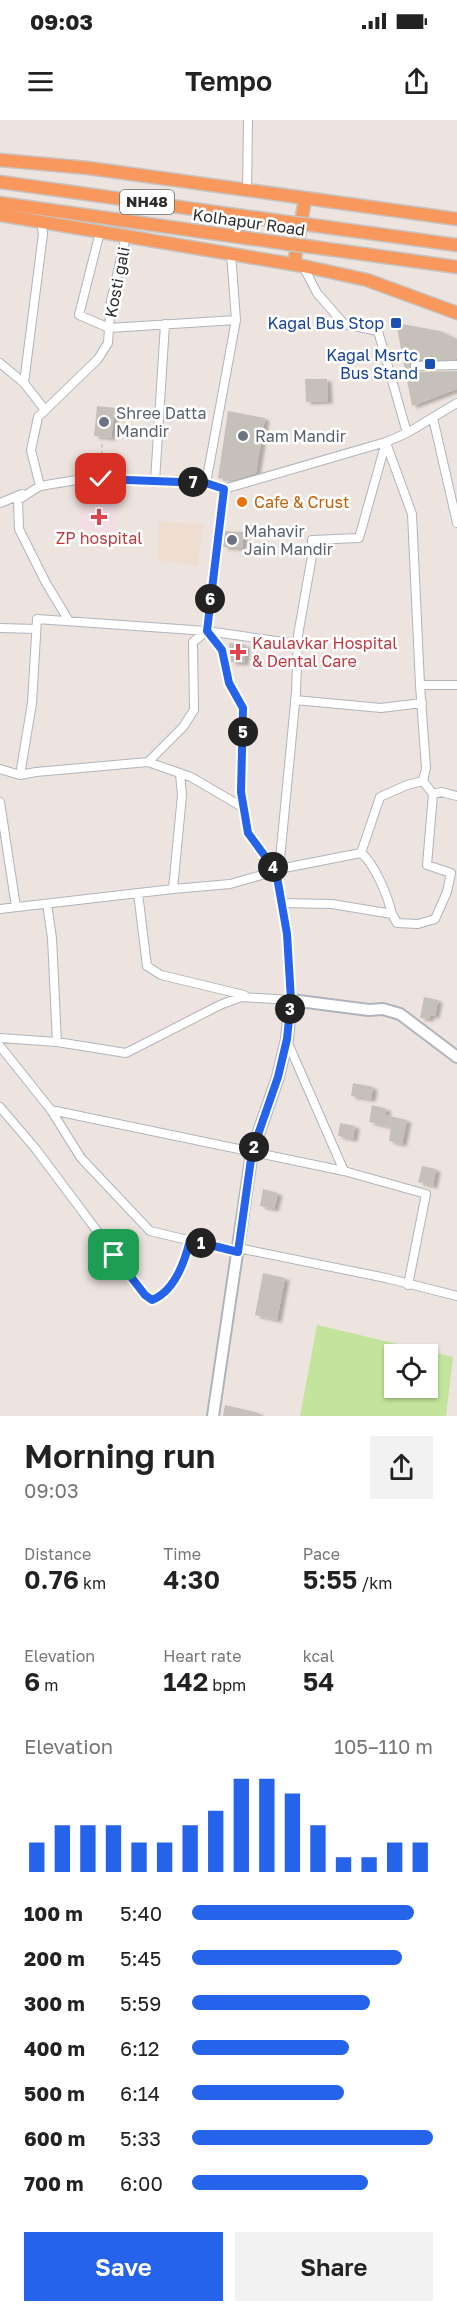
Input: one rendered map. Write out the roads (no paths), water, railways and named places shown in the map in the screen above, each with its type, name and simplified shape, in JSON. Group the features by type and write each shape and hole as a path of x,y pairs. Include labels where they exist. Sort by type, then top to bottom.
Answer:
{"highway":[{"path":"0,160 88,168 457,219"},
{"name":"NH48","path":"0,182 457,245"},
{"path":"298,265 305,199"},
{"name":"Kolhapur Road","path":"0,203 457,267"},
{"path":"0,215 231,253 368,280 457,313"}],"main road":[{"path":"213,1416 252,1152 278,1077 287,1039 291,1000 369,1010 383,1009 400,1014 457,1057"}],"street":[{"path":"247,191 248,120"},
{"path":"24,383 43,234 41,223"},
{"path":"100,232 79,315 109,328 236,320"},
{"name":"Kosti gali","path":"45,410 98,359 108,342 111,301 126,236"},
{"path":"206,483 236,320 231,253"},
{"path":"298,265 317,293 344,324 378,331 407,433"},
{"path":"154,481 165,324"},
{"path":"0,363 24,383 45,410 38,417 31,450 40,486"},
{"path":"415,366 457,365"},
{"path":"0,503 40,486 83,478 206,483 224,489 386,442 407,433 457,403"},
{"path":"434,418 457,523"},
{"path":"361,853 279,868 298,644 312,556 312,540 359,538 386,442"},
{"path":"386,442 412,514 426,768 423,781"},
{"path":"40,486 18,500 19,529 46,583 69,621"},
{"path":"148,762 183,727 194,710 193,642 207,631 224,489"},
{"path":"20,775 32,704 37,619 207,631 298,644"},
{"path":"0,628 36,629"},
{"path":"0,1038 57,1042 126,1053 220,1005 241,997 291,1000 287,934 276,871 248,833 241,792 243,708 229,683 222,650 207,631"},
{"path":"420,685 457,685"},
{"path":"295,700 381,708 422,703"},
{"path":"0,769 20,775 148,762 191,777 244,808"},
{"path":"173,889 182,795 180,774"},
{"path":"361,853 380,797 407,784 423,781"},
{"path":"361,853 370,861 397,923 417,924 435,919 447,892 451,873 427,865 433,794 423,781"},
{"path":"433,794 441,792 457,796"},
{"path":"0,802 16,907"},
{"path":"0,909 230,884 276,871"},
{"path":"138,893 147,966 161,975 257,998"},
{"path":"282,903 332,904 392,914"},
{"path":"47,904 52,938 57,1042"},
{"path":"287,1039 344,1171"},
{"path":"0,1046 51,1110 81,1158 150,1230 457,1296"},
{"path":"0,1107 35,1148 145,1295 152,1300 159,1297 176,1278 184,1263 190,1240"},
{"path":"51,1110 344,1171 426,1194 408,1285"}],"place":[{"name":"Kagal Bus Stop","path":"396,323"},
{"name":"Kagal Msrtc Bus Stand","path":"430,364"},
{"name":"Shree Datta Mandir","path":"104,422"},
{"name":"Ram Mandir","path":"243,436"},
{"name":"Cafe & Crust","path":"242,502"},
{"name":"ZP hospital","path":"99,517"},
{"name":"Mahavir Jain Mandir","path":"232,540"},
{"name":"Kaulavkar Hospital & Dental Care","path":"238,652"}]}
